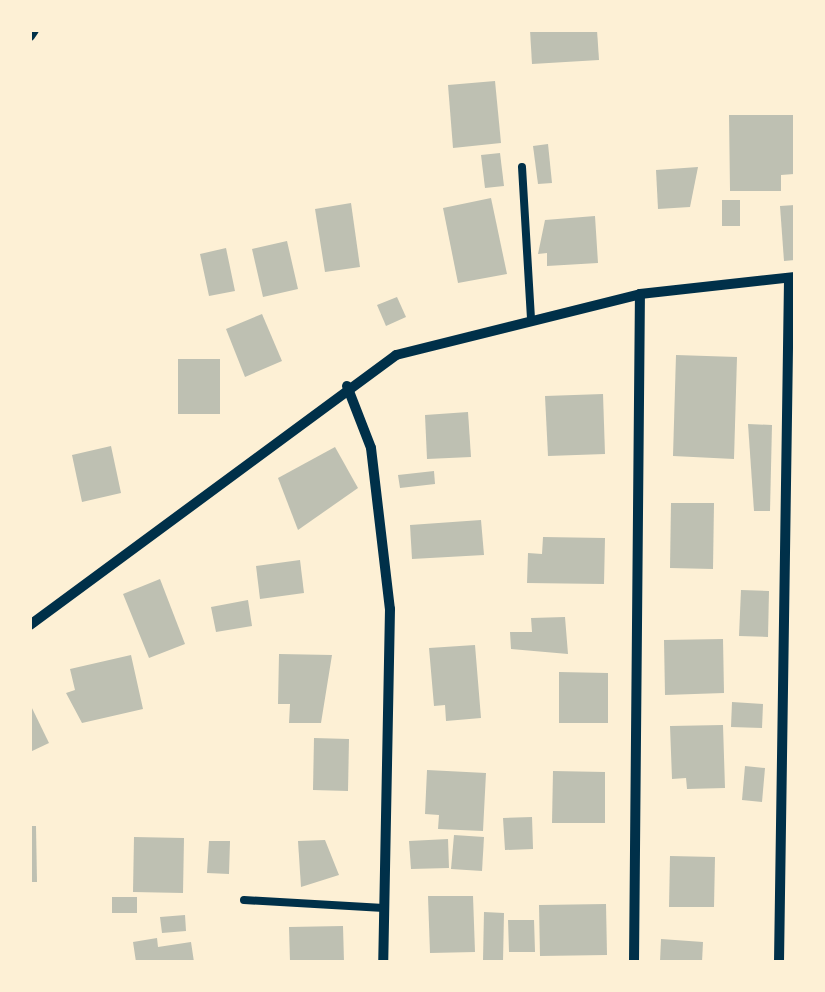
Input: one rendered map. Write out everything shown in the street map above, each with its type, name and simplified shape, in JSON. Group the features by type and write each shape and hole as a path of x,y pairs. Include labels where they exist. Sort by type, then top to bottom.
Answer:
{"street":[{"path":"30,625 347,386 396,355 531,316 640,294 792,277 779,962"},
{"path":"634,962 640,294"},
{"path":"347,386 371,448 390,609 383,962"}],"lane":[{"path":"522,167 531,316"},
{"path":"244,900 384,908"}],"building":[{"path":"530,30 597,30 599,60 532,64"},
{"path":"495,81 501,143 453,148 448,85"},
{"path":"729,115 794,115 794,174 781,175 781,191 730,191"},
{"path":"548,144 552,183 538,184 533,146"},
{"path":"500,153 504,186 485,188 481,155"},
{"path":"698,167 690,207 658,209 656,170"},
{"path":"491,198 507,274 458,283 443,208"},
{"path":"722,200 740,200 740,226 722,226"},
{"path":"351,203 360,267 325,272 315,209"},
{"path":"795,205 795,260 784,261 780,206"},
{"path":"595,216 598,263 547,266 547,253 538,254 545,220"},
{"path":"287,241 298,289 263,297 252,249"},
{"path":"226,248 235,291 209,296 200,254"},
{"path":"397,297 406,317 386,326 377,305"},
{"path":"262,314 282,361 245,377 226,329"},
{"path":"676,355 737,357 734,459 673,456"},
{"path":"178,359 220,359 220,414 178,414"},
{"path":"603,394 605,454 548,456 545,396"},
{"path":"468,412 471,457 427,459 425,415"},
{"path":"748,424 772,425 770,511 754,511"},
{"path":"111,446 121,493 82,502 72,455"},
{"path":"335,447 358,488 298,530 278,478"},
{"path":"434,471 435,484 400,488 398,475"},
{"path":"671,503 714,503 713,569 670,568"},
{"path":"481,520 484,555 412,559 410,525"},
{"path":"543,537 605,538 604,584 527,583 528,553 542,554"},
{"path":"300,560 304,593 260,599 256,566"},
{"path":"160,579 185,644 149,658 123,594"},
{"path":"741,590 769,591 768,637 739,636"},
{"path":"248,600 252,626 216,632 211,607"},
{"path":"565,617 568,654 511,649 510,632 532,632 531,618"},
{"path":"723,639 724,693 665,695 664,640"},
{"path":"475,645 481,718 446,721 445,705 434,706 429,648"},
{"path":"279,654 332,655 321,723 289,723 290,704 278,704"},
{"path":"131,655 143,709 82,723 66,693 75,690 70,669"},
{"path":"559,672 608,673 608,723 559,723"},
{"path":"732,702 763,704 762,728 731,727"},
{"path":"30,704 49,743 30,752"},
{"path":"723,725 725,788 687,789 686,778 672,779 670,726"},
{"path":"314,738 349,739 348,791 313,790"},
{"path":"745,766 765,768 762,802 742,800"},
{"path":"427,770 486,773 483,831 438,829 439,815 425,814"},
{"path":"553,771 605,772 605,823 552,823"},
{"path":"532,817 533,849 505,850 503,818"},
{"path":"30,826 36,826 37,882 30,882"},
{"path":"454,835 484,837 482,871 451,869"},
{"path":"134,837 184,838 183,893 133,892"},
{"path":"448,839 449,868 411,869 409,841"},
{"path":"325,840 339,875 301,887 298,841"},
{"path":"209,841 230,841 229,874 207,873"},
{"path":"670,856 715,857 714,907 669,907"},
{"path":"428,896 473,896 475,952 430,953"},
{"path":"112,897 137,897 137,913 112,913"},
{"path":"606,904 607,955 540,956 539,905"},
{"path":"484,912 504,913 503,961 483,960"},
{"path":"185,915 186,931 162,933 160,917"},
{"path":"508,920 534,920 535,952 509,952"},
{"path":"343,926 344,962 290,962 289,927"},
{"path":"157,938 158,947 191,942 194,962 136,962 133,942"},
{"path":"661,939 703,942 702,962 660,962"}]}
